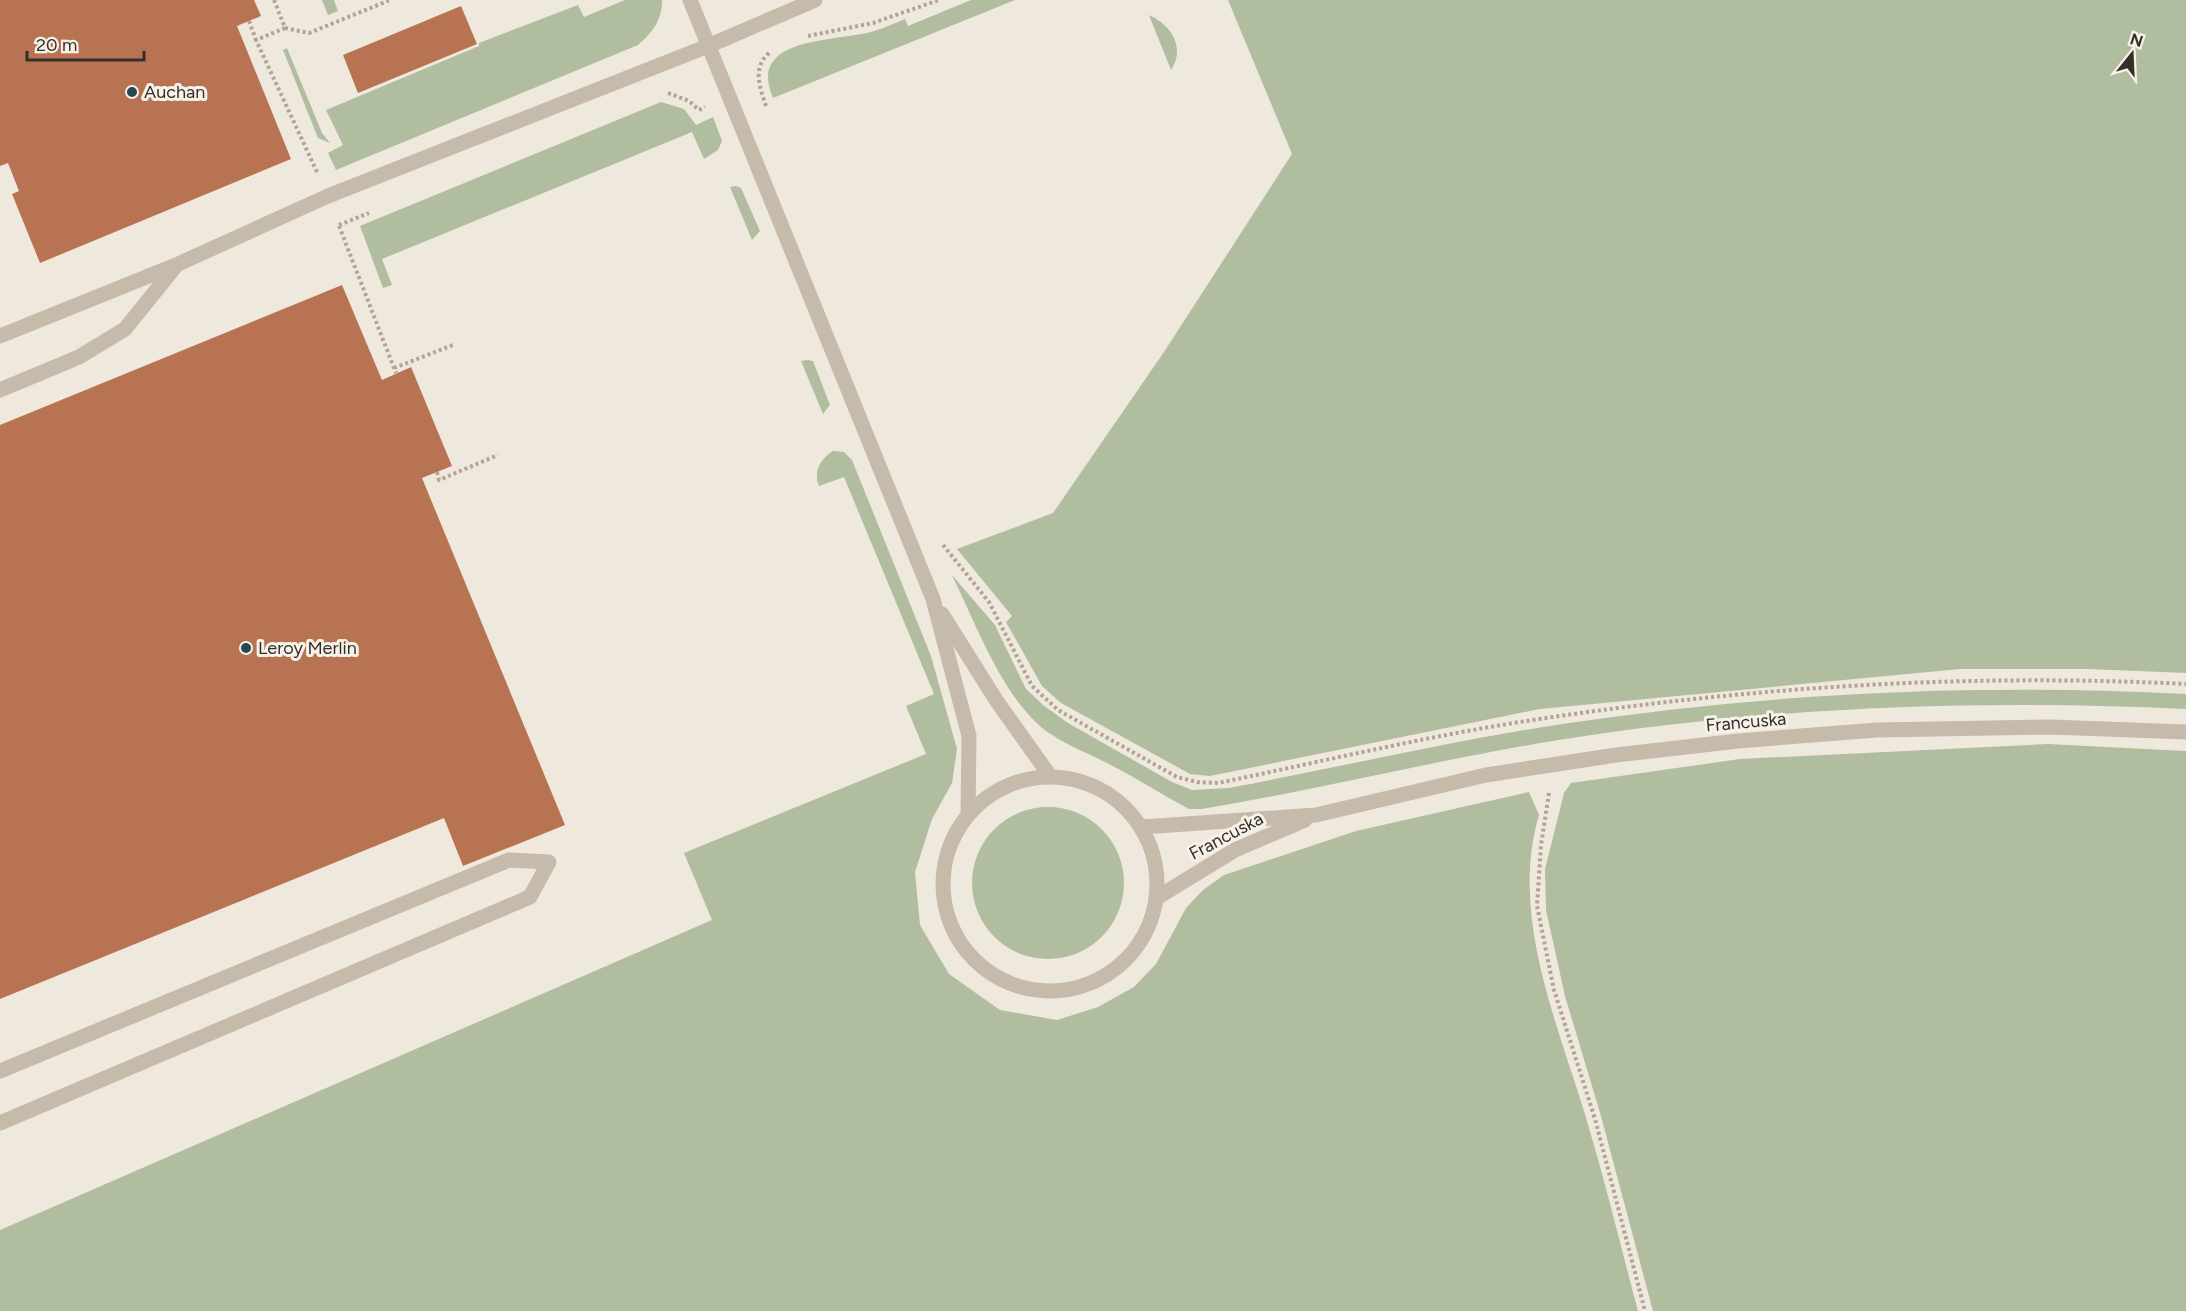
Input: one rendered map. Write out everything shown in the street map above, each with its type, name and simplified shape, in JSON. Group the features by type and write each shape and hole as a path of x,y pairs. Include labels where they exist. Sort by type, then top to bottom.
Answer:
{"street":[{"path":"690,0 933,599 969,736 968,815"},
{"path":"0,336 176,265 328,196 708,46 815,0"},
{"path":"0,390 79,357 125,329 176,265"},
{"path":"933,599 996,700 1050,776"},
{"name":"Francuska","path":"1142,827 1316,815 1486,775 1738,741 1876,730 2050,727 2186,732"},
{"path":"1050,776 1086,783 1118,800 1142,827 1156,861 1158,897 1148,932 1126,962 1096,982 1061,992 1025,990 991,975 964,950 947,918 942,882 949,846 968,815 991,794 1019,781 1050,776"},
{"name":"Francuska","path":"1158,897 1236,850 1316,815"},
{"path":"0,1071 509,860 549,862 530,897 0,1123"}],"path":[{"path":"285,28 309,33 390,0"},
{"path":"799,38 873,23 939,0"},
{"path":"249,21 256,40"},
{"path":"767,107 759,87 758,72 763,58 772,49"},
{"path":"663,92 689,101 699,110 759,87"},
{"path":"339,225 372,212"},
{"path":"394,368 453,345"},
{"path":"437,472 439,480 498,455"},
{"path":"939,536 943,545 989,602 1032,686 1058,710 1178,777 1197,782 1218,783 1523,722 1663,702 1783,689 1958,679 2089,679 2186,684"},
{"path":"1548,765 1549,796 1541,845 1537,906 1554,990 1595,1119 1645,1311"}],"green space":[{"path":"322,0 334,0 338,11 328,15"},
{"path":"625,0 662,0 656,25 638,45 336,170 328,153 343,145 326,110 479,46 479,43 578,5 584,17"},
{"path":"971,0 1015,0 773,98 769,83 769,68 783,52 807,43 863,34 905,19 908,26"},
{"path":"1228,0 2186,0 2186,673 2088,669 1960,669 1540,709 1210,776 1190,774 1061,703 1042,686 1006,622 1012,616 957,549 1053,513 1164,352 1292,154"},
{"path":"1149,15 1164,25 1174,38 1177,53 1171,70"},
{"path":"287,48 322,133 330,143 318,138 283,50"},
{"path":"661,102 684,109 696,125 713,117 722,141 718,150 704,159 692,132 382,259 392,285 383,288 360,226"},
{"path":"730,187 741,188 760,231 752,240"},
{"path":"801,361 813,361 830,405 823,414"},
{"path":"833,451 844,452 852,460 931,656 957,749 952,783 932,819 915,872 920,925 949,974 1000,1010 1057,1020 1098,1007 1134,987 1156,964 1186,908 1203,890 1224,875 1356,831 1529,792 1539,815 1531,853 1530,892 1533,931 1541,970 1594,1145 1638,1311 0,1311 0,1230 712,920 684,853 926,754 906,706 934,694 844,477 819,486 817,471 819,466 824,458"},
{"path":"952,575 995,625 1026,689 1043,705 1068,723 1172,782 1192,790 1229,788 1437,746 1562,724 1640,713 1795,698 1951,690 2108,691 2186,694 2186,709 2108,706 1951,706 1872,708 1715,720 1559,740 1247,801 1189,809 1119,769 1066,743 1041,727 1013,696 1001,676"},
{"path":"2048,744 2186,751 2186,1311 1653,1311 1601,1116 1565,996 1546,910 1545,869 1564,793 1571,783 1740,759"},
{"path":"1048,807 1077,813 1102,829 1118,854 1124,883 1118,912 1102,937 1077,953 1048,959 1019,953 994,937 978,912 972,883 978,854 994,829 1019,813"}],"building":[{"name":"Auchan","path":"0,0 254,0 261,16 237,26 291,159 40,263 12,194 19,191 8,163 0,166"},
{"path":"461,6 477,44 358,93 343,55"},
{"name":"Leroy Merlin","path":"342,285 382,380 411,367 452,466 422,478 565,825 463,866 444,818 0,999 0,425"}],"place":[{"name":"Auchan","path":"132,92"},
{"name":"Leroy Merlin","path":"246,648"}]}
